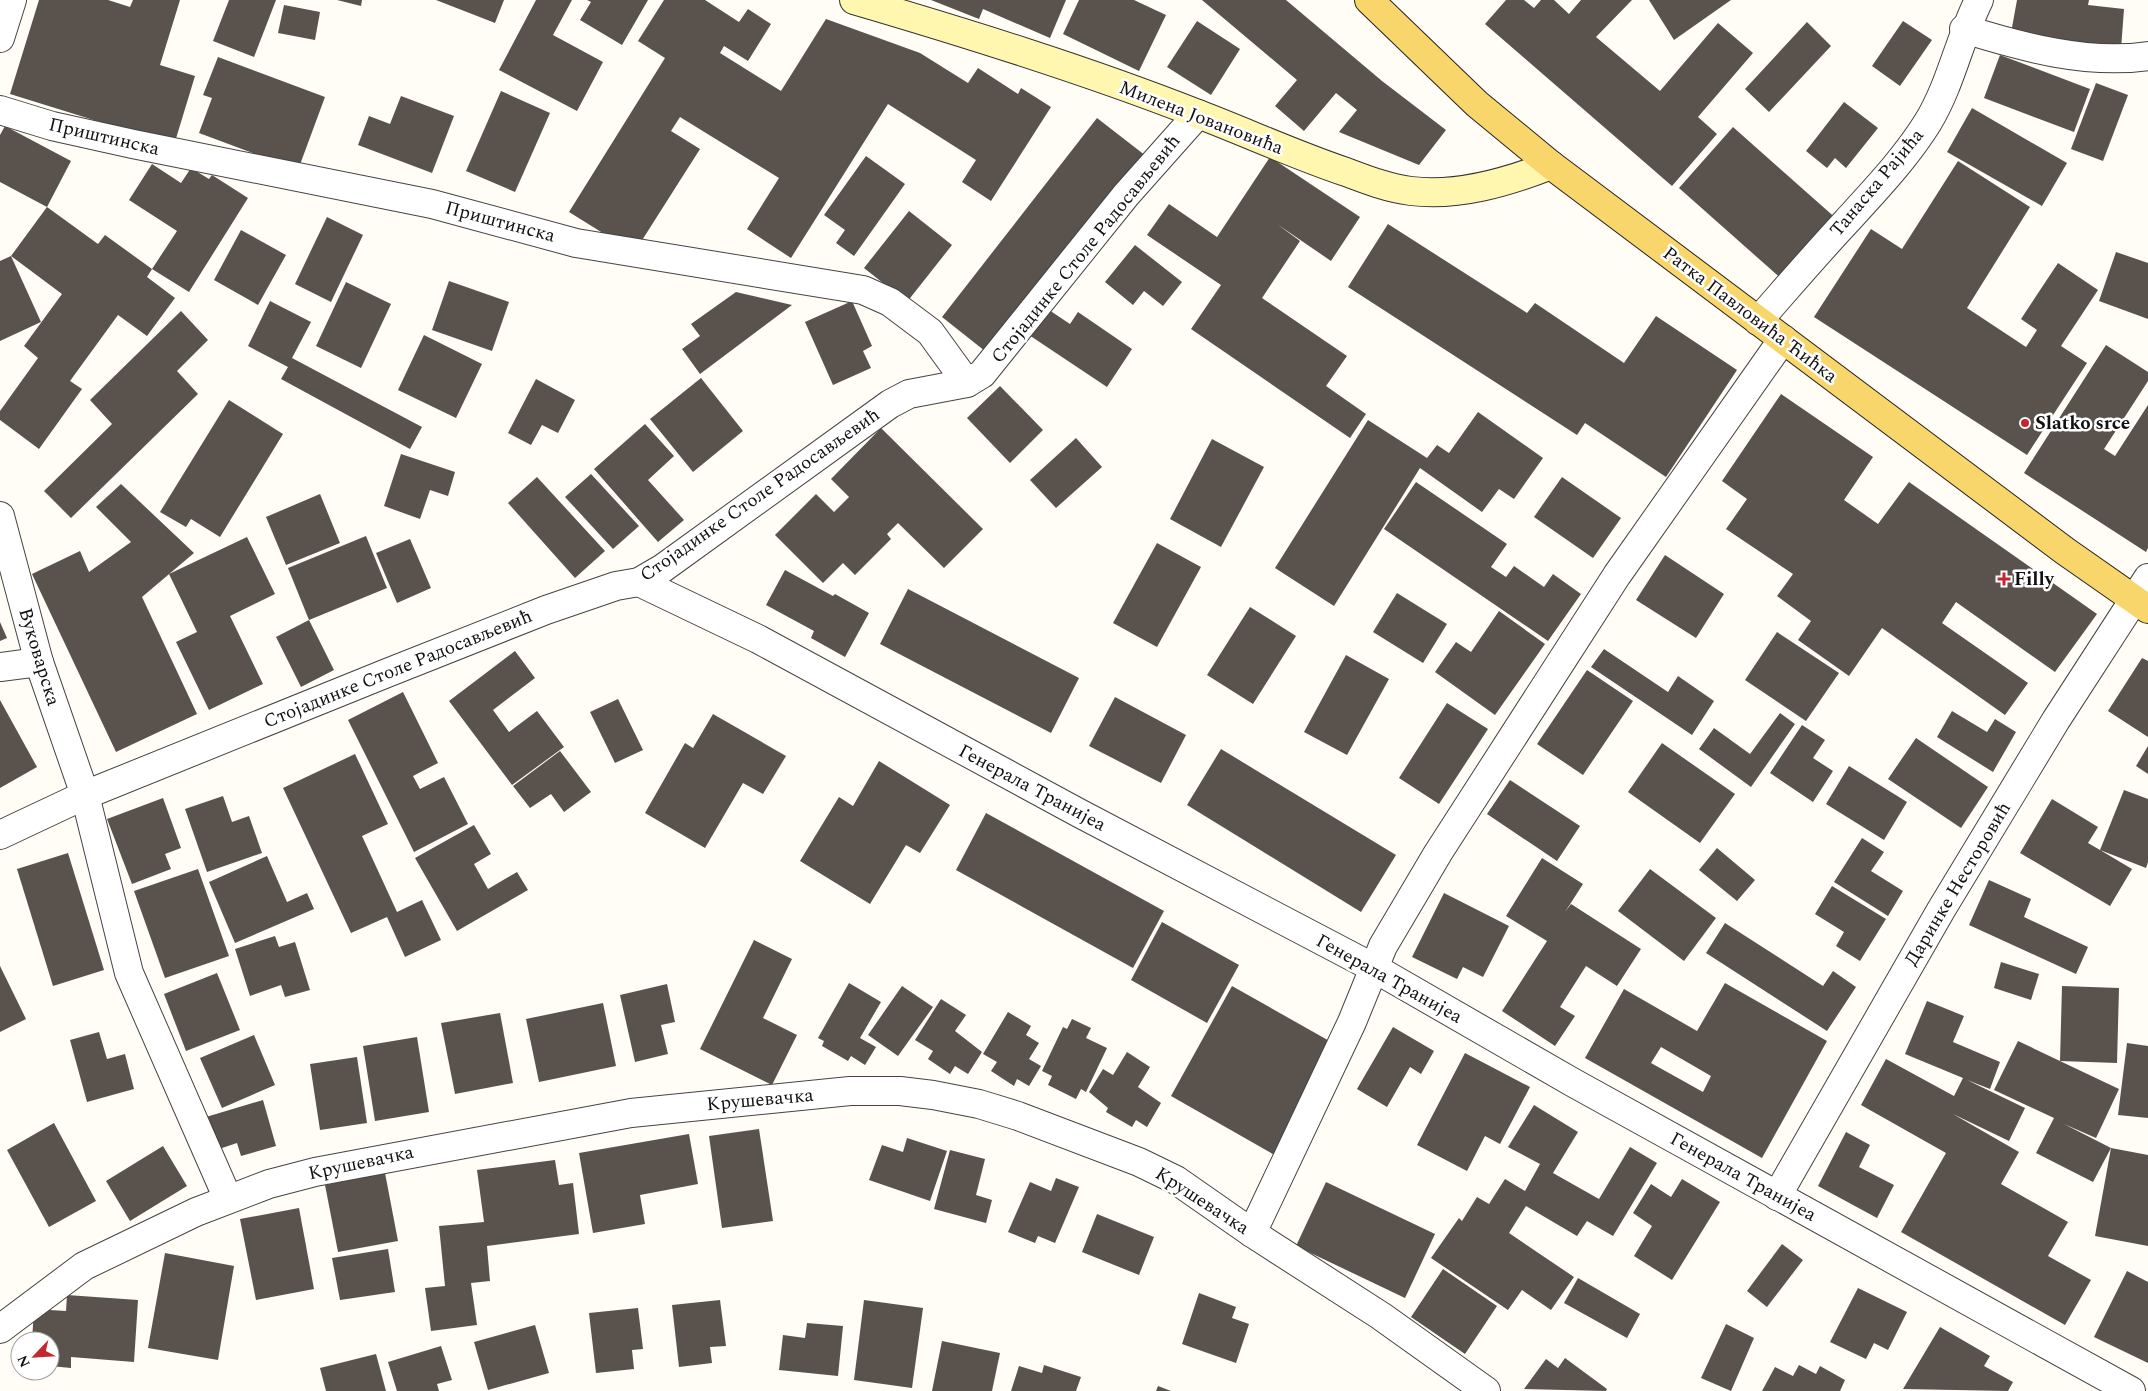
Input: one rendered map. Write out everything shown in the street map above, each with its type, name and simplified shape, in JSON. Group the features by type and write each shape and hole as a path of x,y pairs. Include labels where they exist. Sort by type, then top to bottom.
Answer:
{"main road":[{"name":"Милена Јовановића","path":"854,0 995,43 1198,114 1303,158 1378,184 1412,191 1438,191 1478,187 1519,177 1551,164"},
{"name":"Ратка Павловића Ћићка","path":"1369,0 1477,104 1551,164 2057,545 2143,595"}],"street":[{"path":"0,38 12,0"},
{"name":"Танаска Рајића","path":"1758,321 1868,198 1911,146 1935,109 1946,86 1964,29 1978,0"},
{"path":"1964,29 2025,47 2060,53 2131,58 2148,56"},
{"name":"Приштинска","path":"0,110 52,126 133,144 432,204 576,243 863,290 890,302 930,332 967,383"},
{"name":"Стојадинке Столе Радосављевић","path":"0,835 85,796 537,613 616,586 640,582 663,568 890,404 910,394 967,383 982,374 992,364 1126,195 1198,114"},
{"path":"1252,1233 1349,1030 1383,946 1438,853 1581,629 1782,339"},
{"name":"Вуковарска","path":"0,516 39,662 85,796 129,973 228,1199"},
{"name":"Генерала Транијеа","path":"640,582 758,639 1079,813 1374,968 1777,1196 2131,1391"},
{"name":"Даринке Несторовић","path":"1777,1196 1912,959 2056,720 2143,595"},
{"path":"0,668 39,662"},
{"name":"Крушевачка","path":"0,1329 84,1266 196,1212 269,1184 315,1172 631,1113 850,1091 900,1090 979,1104 1018,1116 1139,1162 1176,1180 1252,1233 1380,1316 1486,1391"}],"building":[{"path":"39,0 108,0 130,7 133,0 180,0 160,65 195,76 174,145 10,94"},
{"path":"229,0 276,0 254,57 213,41"},
{"path":"337,0 362,0 361,6"},
{"path":"436,0 504,0 495,23"},
{"path":"536,0 572,0 553,35 603,62 577,111 499,70"},
{"path":"587,0 648,0 622,45 580,20 591,2"},
{"path":"664,0 705,0 739,22 748,9 771,24 748,61 724,46 720,53 781,91 826,19 920,53 968,83 978,68 1018,94 1021,88 1051,107 991,201 962,182 976,160 888,104 791,258 747,229 779,178 680,117 671,131 700,149 639,245 606,235 569,212 665,58 638,41"},
{"path":"931,0 1066,0 1050,38 983,9 979,19"},
{"path":"1079,0 1134,0 1166,15 1139,71 1063,34"},
{"path":"1202,0 1286,0 1382,81 1446,130 1419,165 1339,132 1357,110 1336,93 1304,131 1275,106 1297,80"},
{"path":"1506,0 1524,0 1534,8 1541,0 1554,0 1569,14 1581,0 1632,0 1596,37 1660,91 1718,23 1753,53 1698,117 1717,134 1672,186 1485,24"},
{"path":"1649,0 1731,0 1674,40"},
{"path":"2017,0 2089,0 2088,5 2124,9 2121,49 2011,33"},
{"path":"284,5 320,12 315,40 278,33"},
{"path":"1197,21 1240,49 1211,95 1167,67"},
{"path":"1903,21 1932,40 1900,86 1872,66"},
{"path":"1807,22 1831,46 1769,112 1745,89"},
{"path":"2000,55 2090,89 2074,132 1984,98"},
{"path":"218,57 325,97 298,170 199,133 212,98 203,95"},
{"path":"2096,83 2128,95 2103,161 2071,149"},
{"path":"501,91 550,113 515,192 466,171"},
{"path":"401,96 454,116 432,173 358,145 369,116 390,124"},
{"path":"1844,102 1878,128 1846,168 1835,158 1827,168 1806,151"},
{"path":"1972,108 2067,163 2042,206 1947,152"},
{"path":"1097,118 1146,156 990,355 942,317"},
{"path":"5,126 71,161 47,207 0,182 0,135"},
{"path":"1733,127 1839,221 1785,282 1679,188"},
{"path":"866,156 905,184 854,256 836,243 845,230 824,215"},
{"path":"1270,157 1360,217 1331,261 1277,224 1300,241 1262,298 1347,356 1326,386 1366,414 1350,438 1191,329 1221,285 1147,235 1169,204 1217,237"},
{"path":"1958,161 2030,207 1967,308 2026,347 2037,330 2021,319 2058,263 2098,290 2061,346 2087,363 2027,455 1814,317 1871,229 1902,249"},
{"path":"152,164 181,183 191,168 209,179 212,175 248,198 189,292 152,269 177,231 129,200"},
{"path":"47,207 98,244 105,235 152,269 147,277 175,298 147,336 118,315 70,381 82,389 39,449 0,420 0,411 38,358 24,346 62,294 11,256"},
{"path":"909,211 952,245 907,302 864,268"},
{"path":"327,217 363,235 331,302 295,284"},
{"path":"1388,224 1527,313 1535,303 1624,363 1656,316 1737,370 1666,477 1585,423 1577,435 1348,287"},
{"path":"241,230 286,255 258,305 214,280"},
{"path":"1135,245 1182,282 1163,306 1144,291 1133,305 1105,282"},
{"path":"2116,252 2148,263 2148,319 2099,301"},
{"path":"11,256 41,322 0,341 0,261"},
{"path":"449,281 509,302 492,351 432,330"},
{"path":"346,282 391,304 361,368 316,346"},
{"path":"736,292 792,305 700,374 682,349 700,336 691,324"},
{"path":"270,301 311,322 292,358 422,427 410,449 281,379 288,367 248,346"},
{"path":"852,301 872,346 863,351 871,368 833,385 805,322"},
{"path":"1046,308 1070,324 1078,312 1132,349 1107,387 1029,335"},
{"path":"181,311 208,340 177,371 198,394 71,518 44,491 112,424 90,400"},
{"path":"424,335 482,364 456,418 398,390"},
{"path":"2106,345 2148,372 2148,381 2104,449 2115,456 2148,405 2148,548 2146,552 2024,473"},
{"path":"701,378 743,431 693,472 650,419"},
{"path":"536,379 575,400 558,433 542,425 531,445 508,433"},
{"path":"1000,386 1043,430 1010,463 967,418"},
{"path":"1781,394 1873,457 1844,500 1878,524 1909,482 2097,614 2055,672 1956,602 1942,623 2028,683 2005,715 1882,628 1849,676 1798,640 1811,621 1777,596 1793,574 1726,529 1747,499 1722,481"},
{"path":"229,400 283,434 220,537 191,519 186,527 160,512"},
{"path":"1478,412 1543,458 1514,499 1499,489 1482,512 1420,468 1334,606 1275,568 1368,420 1427,458 1437,445 1449,453"},
{"path":"645,424 674,456 648,480 684,520 658,542 594,469"},
{"path":"881,428 983,529 944,568 898,523 887,534 891,539 855,575 843,563 823,583 775,535 816,494 834,512 849,497 831,479"},
{"path":"1076,438 1102,467 1056,508 1030,480"},
{"path":"1212,439 1264,467 1221,547 1170,519"},
{"path":"401,454 455,472 448,496 430,490 420,519 384,506"},
{"path":"591,474 639,526 613,549 565,497"},
{"path":"537,477 605,551 575,578 508,503"},
{"path":"1562,477 1621,518 1593,558 1534,517"},
{"path":"1416,482 1507,544 1491,567 1506,577 1514,566 1544,587 1553,574 1581,594 1548,641 1384,529"},
{"path":"121,484 194,553 142,597 197,714 116,752 32,574 80,551 89,572 131,542 96,507"},
{"path":"320,494 340,543 286,565 266,517"},
{"path":"366,536 387,588 309,620 288,568"},
{"path":"247,537 275,594 230,616 263,684 209,710 176,642 197,632 169,574"},
{"path":"410,539 431,588 397,603 376,553"},
{"path":"1157,543 1201,567 1157,647 1113,623"},
{"path":"1665,555 1724,594 1696,638 1636,600"},
{"path":"785,570 869,613 845,657 811,638 814,631 766,605"},
{"path":"908,589 1079,678 1051,733 880,644"},
{"path":"1397,593 1447,624 1423,663 1373,632"},
{"path":"1250,607 1296,636 1253,704 1207,675"},
{"path":"1499,611 1545,644 1495,715 1435,672 1456,642 1471,652"},
{"path":"309,620 334,670 301,687 276,637"},
{"path":"0,622 7,638 0,641"},
{"path":"1777,632 1839,673 1806,721 1745,680"},
{"path":"1604,649 1668,692 1678,676 1714,701 1692,735 1591,667"},
{"path":"515,651 535,678 493,710 509,732 537,711 564,747 512,785 449,701"},
{"path":"1346,655 1389,679 1347,755 1304,732"},
{"path":"2142,658 2148,661 2148,737 2108,711"},
{"path":"1587,670 1633,701 1583,775 1537,744"},
{"path":"403,692 438,763 413,776 420,789 444,777 468,824 414,852 348,720"},
{"path":"1115,697 1186,735 1161,783 1089,746"},
{"path":"618,699 643,750 615,763 590,712"},
{"path":"0,700 37,767 0,788"},
{"path":"1447,703 1488,729 1439,804 1399,778"},
{"path":"1952,711 1987,732 1995,719 2016,732 1993,772 1937,737"},
{"path":"1780,713 1795,724 1751,787 1699,749 1714,728 1750,754"},
{"path":"713,714 786,756 763,794 743,783 705,848 645,813 685,743 693,748"},
{"path":"1802,725 1825,740 1813,758 1833,771 1813,802 1770,773"},
{"path":"1916,738 1988,787 1961,828 1888,779"},
{"path":"1662,743 1735,794 1700,843 1628,792"},
{"path":"2148,746 2148,774 2136,766"},
{"path":"1221,749 1396,855 1361,912 1187,805"},
{"path":"560,751 591,792 564,812 551,794 530,808 513,786"},
{"path":"355,754 388,824 362,836 397,912 422,900 441,940 405,957 387,917 351,933 283,788"},
{"path":"879,761 950,805 920,853 906,845 870,904 800,861 839,797 853,806"},
{"path":"1849,766 1907,802 1884,840 1826,804"},
{"path":"1510,780 1580,826 1557,861 1487,814"},
{"path":"2124,790 2148,799 2148,862 2146,868 2100,850"},
{"path":"223,796 232,822 249,816 262,853 207,872 185,809"},
{"path":"163,798 181,848 165,854 171,869 132,884 107,819"},
{"path":"2052,799 2098,827 2088,843 2132,869 2110,906 2020,853"},
{"path":"986,813 1164,911 1133,968 956,870"},
{"path":"474,825 491,854 474,864 488,889 517,872 528,890 457,931 415,858"},
{"path":"1862,838 1884,852 1871,871 1903,891 1888,916 1834,882"},
{"path":"1717,848 1755,880 1737,901 1699,870"},
{"path":"68,853 104,970 53,986 17,869"},
{"path":"267,856 287,902 307,893 314,909 235,943 209,882"},
{"path":"1542,858 1583,884 1565,912 1571,904 1641,949 1617,986 1586,966 1560,1007 1575,1016 1555,1046 1502,1011 1547,941 1506,916"},
{"path":"198,869 229,956 165,978 134,891"},
{"path":"1650,869 1716,918 1684,961 1618,911"},
{"path":"1989,880 2031,899 2024,917 2088,947 2076,974 1969,925"},
{"path":"1832,886 1886,919 1860,961 1836,946 1844,932 1815,914"},
{"path":"1444,893 1509,926 1483,977 1463,967 1457,979 1412,957"},
{"path":"1162,922 1239,965 1207,1023 1131,980"},
{"path":"1725,923 1823,986 1833,971 1856,987 1827,1031 1706,953"},
{"path":"275,936 279,947 295,942 310,990 285,997 281,985 250,996 235,949"},
{"path":"754,940 792,959 763,1018 797,1035 772,1085 700,1049"},
{"path":"2001,962 2039,974 2031,1000 1994,988"},
{"path":"0,966 26,1019 0,1032"},
{"path":"217,973 240,1030 186,1051 164,994"},
{"path":"849,983 881,1002 860,1038 876,1047 865,1065 851,1056 848,1061 822,1046 824,1041 818,1038"},
{"path":"1725,983 1827,1041 1762,1158 1585,1058 1624,989 1697,1031","holes":["1661,1047 1711,1076 1703,1092 1651,1063"]},
{"path":"667,984 675,1022 661,1025 668,1054 635,1062 620,995"},
{"path":"902,986 933,1007 898,1056 868,1035"},
{"path":"1232,986 1340,1047 1278,1157 1171,1096"},
{"path":"2062,986 2119,988 2117,1063 2060,1061"},
{"path":"941,999 966,1015 955,1031 982,1052 968,1074 955,1066 950,1074 928,1059 933,1051 915,1040"},
{"path":"1927,1001 1964,1016 1953,1042 2000,1062 1990,1089 1967,1080 2025,1108 2009,1141 1953,1114 2019,1152 2001,1184 2068,1222 2048,1256 2091,1280 2065,1325 1901,1232 1946,1153 1861,1105 1886,1059 1954,1096 1963,1078 1905,1054"},
{"path":"603,1003 616,1066 539,1082 526,1019"},
{"path":"1008,1012 1031,1026 1026,1035 1039,1043 1029,1059 1041,1066 1029,1086 1017,1079 1014,1086 991,1071 997,1062 983,1054"},
{"path":"500,1013 513,1083 455,1094 441,1023"},
{"path":"1072,1019 1091,1028 1086,1038 1107,1048 1086,1092 1081,1089 1076,1099 1048,1085 1052,1076 1042,1071 1063,1027 1067,1029"},
{"path":"1393,1027 1434,1051 1421,1074 1410,1067 1387,1107 1357,1089"},
{"path":"99,1032 107,1059 125,1054 134,1089 87,1102 70,1040"},
{"path":"254,1035 275,1085 222,1108 200,1058"},
{"path":"417,1037 429,1112 375,1121 363,1046"},
{"path":"2018,1041 2119,1089 2096,1138 2064,1124 2111,1148 2093,1182 2036,1153 2054,1118 1994,1090"},
{"path":"2127,1043 2148,1046 2148,1118 2118,1115"},
{"path":"1127,1052 1150,1067 1138,1087 1161,1103 1147,1127 1136,1120 1132,1127 1106,1112 1108,1108 1089,1092 1103,1069 1113,1075"},
{"path":"1465,1053 1530,1087 1500,1144 1485,1136 1467,1171 1417,1145"},
{"path":"357,1057 367,1123 320,1130 310,1064"},
{"path":"263,1100 276,1146 241,1156 237,1143 216,1150 206,1117"},
{"path":"1534,1105 1578,1132 1553,1173 1599,1199 1630,1147 1657,1163 1613,1236 1587,1221 1577,1236 1526,1206 1509,1233 1574,1277 1551,1310 1522,1290 1508,1310 1431,1258 1459,1218 1462,1221 1477,1197 1489,1204 1505,1179 1525,1191 1540,1164 1508,1147"},
{"path":"54,1123 96,1201 49,1227 7,1150"},
{"path":"759,1129 773,1221 722,1228 709,1136"},
{"path":"1846,1132 1870,1145 1859,1167 1894,1185 1877,1218 1818,1186"},
{"path":"689,1134 698,1184 640,1195 645,1224 593,1233 579,1153"},
{"path":"907,1138 947,1151 930,1201 869,1180 882,1145 903,1152"},
{"path":"163,1146 187,1186 130,1221 106,1181"},
{"path":"2111,1148 2148,1155 2148,1246 2095,1236"},
{"path":"950,1150 985,1159 976,1195 992,1200 986,1223 934,1209"},
{"path":"555,1160 559,1185 573,1183 579,1234 487,1246 490,1281 471,1283 477,1325 431,1331 425,1288 445,1286 439,1226 484,1222 477,1170"},
{"path":"385,1173 398,1241 338,1252 325,1185"},
{"path":"1056,1178 1079,1187 1055,1243 1038,1236 1035,1243 1008,1232 1030,1182 1051,1191"},
{"path":"1682,1179 1720,1202 1672,1280 1634,1256 1652,1226 1633,1213 1651,1184 1671,1197"},
{"path":"1326,1182 1435,1234 1405,1298 1296,1246"},
{"path":"299,1208 314,1289 256,1300 240,1219"},
{"path":"1097,1214 1154,1237 1139,1275 1082,1252"},
{"path":"1782,1244 1803,1260 1767,1307 1747,1291"},
{"path":"388,1249 395,1292 340,1300 332,1258"},
{"path":"165,1253 234,1266 218,1360 148,1348"},
{"path":"1443,1269 1497,1306 1465,1354 1411,1317"},
{"path":"2127,1271 2148,1282 2148,1363 2094,1337"},
{"path":"1578,1278 1640,1314 1627,1338 1564,1303"},
{"path":"1858,1288 1907,1312 1888,1350 1874,1343 1866,1359 1830,1342"},
{"path":"1199,1293 1236,1307 1232,1318 1249,1324 1236,1363 1182,1344"},
{"path":"67,1295 138,1300 134,1362 71,1357 71,1368 60,1367 60,1331 33,1331 34,1309 66,1311"},
{"path":"720,1300 726,1346 710,1347 712,1363 679,1367 672,1305"},
{"path":"864,1300 923,1308 912,1388 854,1380"},
{"path":"638,1308 643,1349 632,1350 634,1369 596,1373 589,1313"},
{"path":"807,1323 843,1326 838,1376 779,1370 783,1335 805,1338"},
{"path":"1726,1324 1754,1338 1731,1391 1701,1378"},
{"path":"535,1325 549,1373 488,1390 474,1342"},
{"path":"1940,1327 1990,1356 1984,1366 2013,1382 2008,1391 1903,1389"},
{"path":"942,1341 1000,1353 992,1391 932,1391"},
{"path":"441,1346 452,1380 437,1384 439,1391 397,1391 388,1362"},
{"path":"376,1354 386,1391 326,1391 320,1368"},
{"path":"1565,1358 1607,1389 1606,1391 1524,1389 1546,1359 1558,1368"},
{"path":"1044,1365 1081,1377 1076,1391 1011,1391 1019,1366 1042,1373"},
{"path":"1799,1365 1816,1374 1820,1366 1845,1380 1840,1391 1762,1391 1775,1367 1793,1376"},
{"path":"1158,1386 1171,1391 1156,1391"}],"place":[{"name":"Slatko srce","path":"2025,423"},
{"name":"Filly","path":"2004,579"}]}
